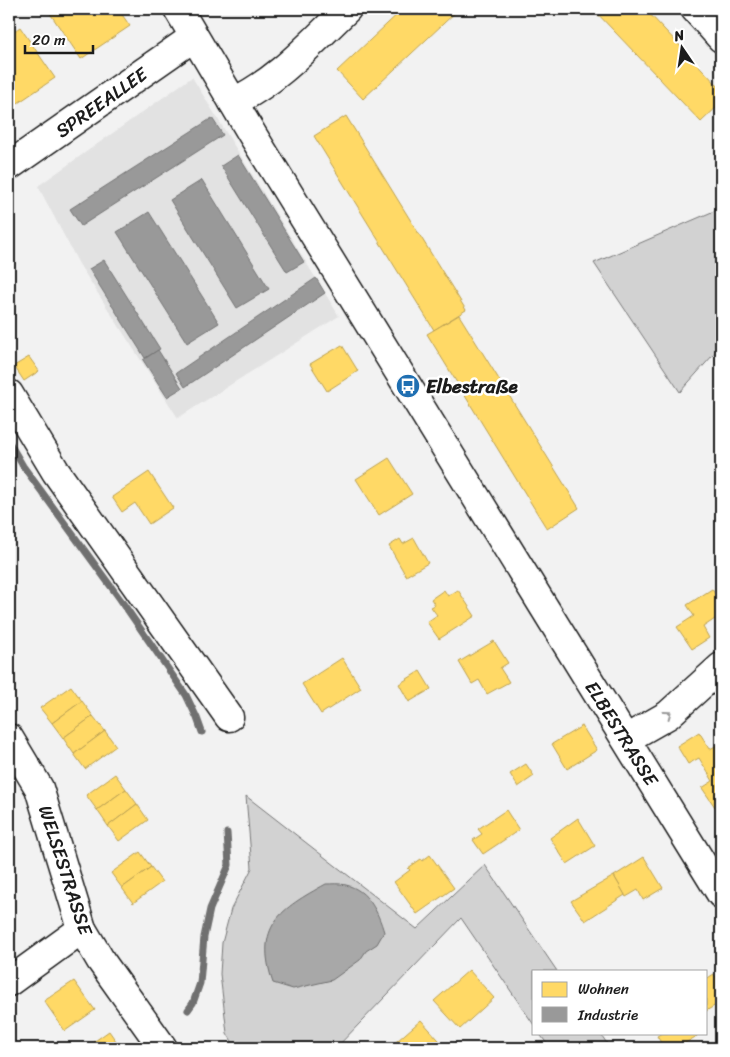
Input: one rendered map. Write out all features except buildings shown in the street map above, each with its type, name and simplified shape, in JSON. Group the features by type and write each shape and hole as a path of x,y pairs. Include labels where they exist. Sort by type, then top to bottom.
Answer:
{"street":[{"name":"ELBESTRASSE","path":"178,9 232,102 721,894"},
{"path":"232,102 258,89 347,9"},
{"path":"695,9 721,38"},
{"name":"SPREEALLEE","path":"9,166 194,37"},
{"path":"9,394 56,472 229,717"},
{"path":"626,739 668,715 721,668"},
{"name":"WELSESTRASSE","path":"9,738 39,788 82,929 101,961 163,1048"},
{"path":"9,982 82,929"}],"shaded area":[{"path":"192,77 339,316 178,418 79,264 38,186"},
{"path":"721,208 721,346 680,392 594,263"},
{"path":"246,796 417,929 485,865 556,970 532,970 532,1022 461,918 336,1048 236,1048 227,1033 220,974 222,943 231,909 252,868"},
{"path":"326,884 343,884 360,892 371,903 379,917 384,932 377,944 366,951 360,960 332,980 293,989 273,983 268,963 267,947 269,933 275,921 296,902"},
{"path":"540,1034 601,1034 610,1048 550,1048"}],"waterway":[{"path":"9,442 23,466 120,599 186,695 202,732"},
{"path":"188,1010 193,1003 200,983 204,937 210,909 229,865 227,833"}],"place":[{"name":"Elbestraße","path":"408,386"}]}
